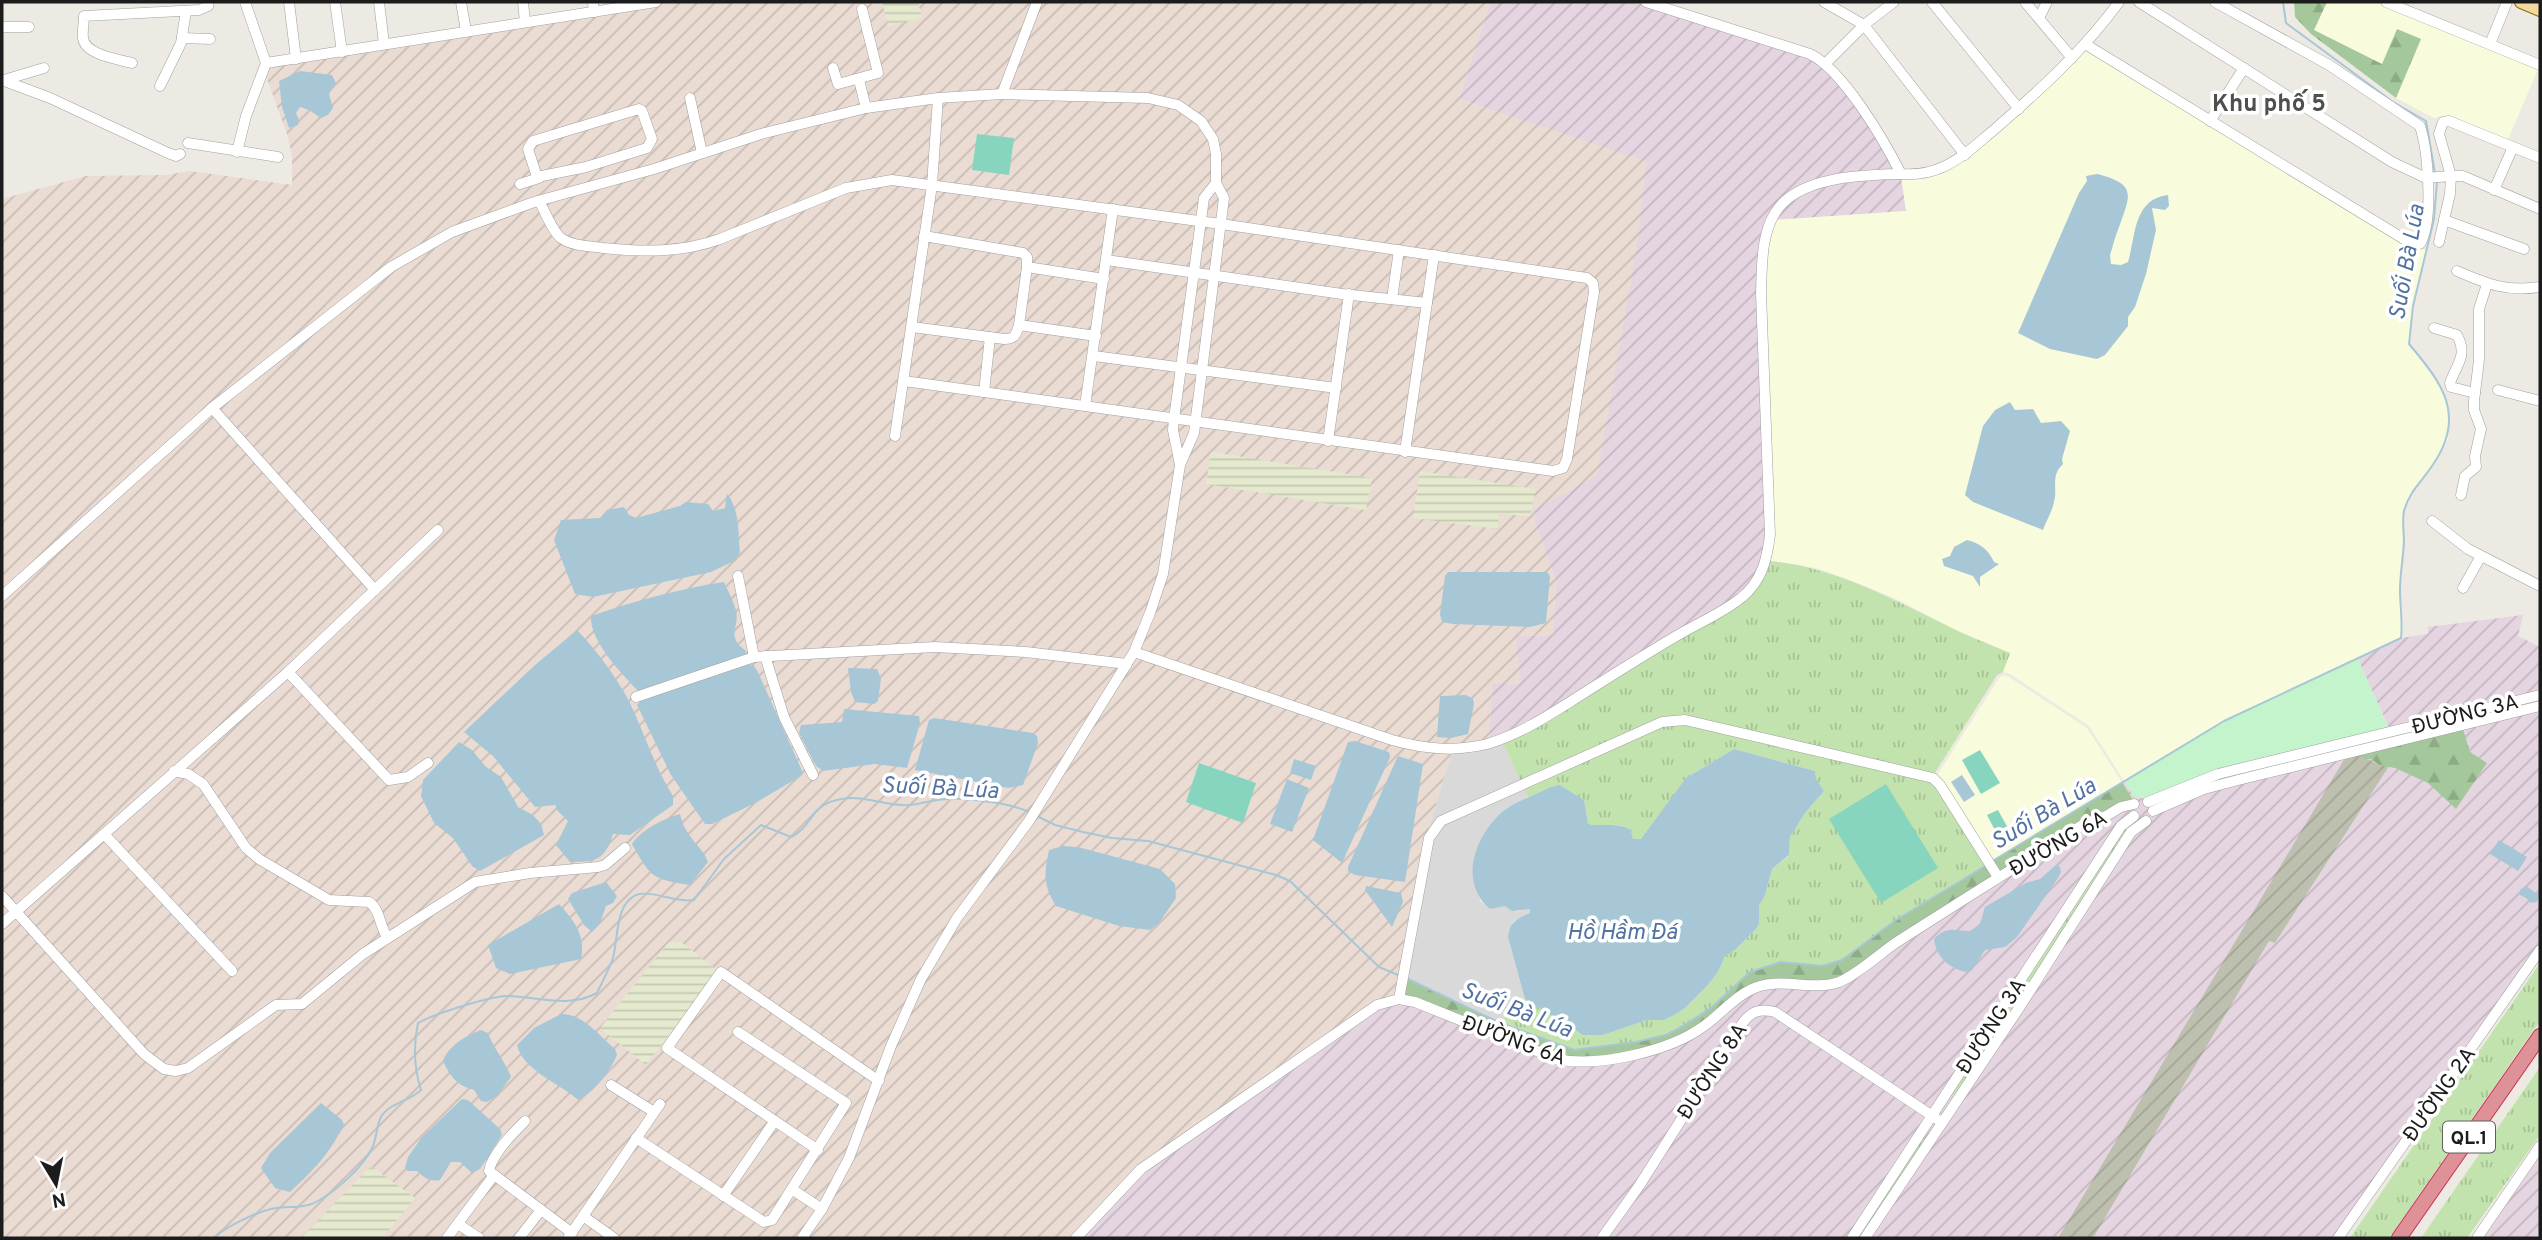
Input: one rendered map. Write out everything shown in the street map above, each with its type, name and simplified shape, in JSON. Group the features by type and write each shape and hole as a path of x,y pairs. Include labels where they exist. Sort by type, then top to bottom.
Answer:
{"highway":[{"name":"QL.1","path":"2399,1238 2540,1035"},
{"name":"QL.1","path":"2409,1238 2540,1051"}],"main road":[{"path":"2521,2 2540,9"}],"street":[{"path":"132,63 97,53 87,47 83,40 85,16 205,9 208,2"},
{"path":"237,152 246,117 266,63 245,2"},
{"path":"289,2 296,59"},
{"path":"335,2 342,52"},
{"path":"379,2 384,44"},
{"path":"461,2 466,31"},
{"path":"523,2 525,22"},
{"path":"266,63 525,22 593,7 656,2"},
{"path":"1002,94 1037,2"},
{"path":"1646,2 1810,54 1826,63 1884,143 1901,174"},
{"path":"1824,2 1864,25 1965,155"},
{"path":"1826,63 1864,25 1894,2"},
{"path":"1932,2 2019,109"},
{"path":"2025,2 2072,58"},
{"path":"2039,18 2047,2"},
{"path":"2138,2 2392,162 2426,178 2463,176 2540,209"},
{"path":"2085,44 2416,246 2424,237 2430,199 2422,132 2417,122 2321,60 2214,2"},
{"path":"2386,2 2540,65"},
{"path":"2490,44 2507,2"},
{"path":"1134,652 1392,740 1424,748 1468,748 1491,743 1521,731 1675,636 1724,610 1743,597 1761,573 1770,536 1761,293 1763,254 1769,224 1774,214 1790,197 1827,181 1912,175 1939,169 1965,155 2019,109 2072,58 2115,3"},
{"path":"833,68 838,84 875,75 878,70 862,9"},
{"path":"160,86 182,38 186,11"},
{"path":"2,27 29,27"},
{"path":"182,38 210,39"},
{"path":"3,80 44,68"},
{"path":"2210,121 2244,68"},
{"path":"3,80 50,98 176,156 180,154"},
{"path":"859,80 866,108"},
{"path":"2,597 212,408 391,267 452,232 539,201 761,134 866,108 938,98 1002,94 1148,98 1178,106 1201,121 1213,139 1216,183 1224,198 1195,428 1180,465 1163,574 1150,613 1134,652 1029,821 957,918 933,959 906,1011 849,1158 822,1209 802,1238"},
{"path":"690,98 702,153"},
{"path":"895,436 932,185 938,98"},
{"path":"520,184 647,148 652,139 642,111 639,109 533,141 528,149 539,178"},
{"path":"2439,242 2450,194 2451,176 2439,134 2446,121 2540,158"},
{"path":"188,143 278,157"},
{"path":"2494,190 2513,148"},
{"path":"586,167 594,185"},
{"path":"539,201 560,237 577,244 639,251 676,250 699,246 738,233 846,188 892,180 1434,255 1587,278 1592,283 1594,292 1567,459 1563,468 1553,471 1328,441 1195,428 1173,430"},
{"path":"1180,465 1173,430 1174,419 1204,198 1216,183"},
{"path":"1085,407 1113,209"},
{"path":"2444,220 2524,249"},
{"path":"912,327 1011,339 1016,336 1019,325 1027,267 1027,257 1023,253 924,236"},
{"path":"1392,299 1399,250"},
{"path":"1405,452 1434,255"},
{"path":"1106,260 1427,303"},
{"path":"1027,267 1104,279"},
{"path":"2457,271 2487,284 2519,290 2540,287"},
{"path":"2461,495 2465,476 2476,467 2475,456 2481,429 2474,410 2480,342 2479,309 2487,284"},
{"path":"1328,441 1349,294"},
{"path":"1019,325 1097,336"},
{"path":"2434,328 2456,335 2463,346 2462,357 2450,383 2451,387 2475,393"},
{"path":"984,393 990,337"},
{"path":"1094,356 1336,388"},
{"path":"904,382 1174,419 1195,428"},
{"path":"2498,390 2540,401"},
{"path":"212,408 375,590"},
{"path":"2432,521 2456,541 2540,586"},
{"path":"2,924 288,672 438,530"},
{"path":"2463,588 2481,556"},
{"path":"738,576 754,657"},
{"path":"636,697 754,657 765,656 935,647 1026,652 1127,664"},
{"path":"765,656 784,717 813,775"},
{"path":"288,672 388,780 408,777 428,763"},
{"name":"ĐƯỜNG 3A","path":"2151,807 2218,774 2540,695"},
{"name":"ĐƯỜNG 3A","path":"2151,807 2211,787 2540,706"},
{"path":"1076,1238 1141,1170 1377,1005 1399,994 1418,908 1429,838 1441,821 1662,722 1685,720 1930,776 1940,785 1996,874"},
{"path":"2376,736 2379,747"},
{"path":"174,771 188,774 203,784 246,848 259,859 329,900 369,902 374,905 388,938"},
{"path":"2142,800 2151,807 2146,821 2139,821 2133,816 2134,804 2142,800"},
{"name":"ĐƯỜNG 6A","path":"1399,994 1557,1059 1587,1061 1644,1053 1682,1039 1703,1027 1752,989 1774,983 1838,982 1996,874 2084,824 2134,804"},
{"path":"2106,816 2115,822 2119,829"},
{"name":"ĐƯỜNG 3A","path":"1865,1238 2119,829 2133,816"},
{"name":"ĐƯỜNG 3A","path":"1852,1238 2019,1008 2131,832 2146,821"},
{"path":"104,834 232,971"},
{"path":"2,896 126,1037 164,1069 176,1071 188,1068 276,1005 302,1004 363,954 475,882 530,873 598,867 605,865 625,848"},
{"name":"ĐƯỜNG 2A","path":"2338,1238 2540,950"},
{"path":"818,1150 667,1048 721,972 879,1081"},
{"name":"ĐƯỜNG 8A","path":"1602,1238 1639,1186 1748,1015 1756,1011 1775,1012 1937,1119"},
{"path":"636,1138 723,1196 768,1223 772,1220 846,1104 844,1100 738,1031"},
{"path":"525,1121 490,1164 489,1171 541,1210 570,1236 657,1108 611,1085"},
{"path":"723,1196 774,1122"},
{"path":"2477,1238 2540,1146"},
{"path":"447,1238 494,1175"},
{"path":"793,1190 822,1209"},
{"path":"519,1238 541,1210"},
{"path":"583,1216 614,1238"},
{"path":"458,1224 479,1238"}],"shaded area":[{"path":"669,2 1490,2 1459,99 1646,161 1638,240 1597,476 1534,510 1535,523 1556,581 1553,635 1515,636 1521,684 1492,684 1489,741 1446,747 1422,746 1393,738 1133,649 1027,820 955,918 933,954 889,1045 845,1162 819,1210 799,1238 2,1238 2,600 216,408 367,289 363,285 211,406 2,594 2,199 86,176 166,175 190,171 292,185 292,156 288,137 264,71 268,65"},
{"path":"882,2 918,2 922,18 888,26"},
{"path":"1490,2 1638,2 1809,56 1840,83 1882,144 1897,172 1826,179 1772,213 1768,536 1759,572 1740,596 1553,710 1489,741 1492,684 1520,684 1515,636 1553,635 1556,581 1535,523 1534,510 1633,262 1646,162 1459,99"},
{"path":"2294,2 2379,2 2539,67 2507,142 2444,116 2434,118 2396,98 2295,17"},
{"path":"2085,47 2411,247 2427,250 2413,306 2409,344 2444,392 2449,419 2448,439 2431,469 2412,490 2404,511 2400,590 2403,626 2401,638 2224,721 2124,781 2089,726 2003,672 2010,653 1865,586 1820,569 1769,561 1765,254 1774,220 1906,211 1901,176 1940,171"},
{"path":"1901,176 1906,211 1774,220 1791,199 1827,183"},
{"path":"1211,452 1372,478 1366,510 1206,484"},
{"path":"1420,471 1536,489 1530,516 1499,514 1498,529 1413,518"},
{"path":"2523,615 2518,636 2540,647 2540,944 2334,1238 1079,1238 1130,1182 1378,1007 1436,991 1498,1022 1574,1050 1666,1035 1951,888 2124,781 2135,798 2219,770 2389,728 2358,659 2401,638 2428,634 2428,627"},
{"path":"1135,655 1391,742 1452,751 1426,838 1396,997 1139,1168 1073,1238 805,1238 814,1226 893,1047 936,958"},
{"path":"2004,675 2087,728 2122,782 1991,862 1936,777 1999,678"},
{"path":"1502,741 1529,798 1508,808 1497,817 1479,843 1480,901 1490,908 1505,906 1519,911 1530,909 1531,913 1514,921 1508,930 1525,999 1498,1022 1404,977 1426,838 1452,751"},
{"path":"2360,755 2379,765 2389,766 2275,943 2269,941 2093,1238 2058,1238 2345,758"},
{"path":"669,942 681,942 718,971 646,1065 600,1028"},
{"path":"2540,1151 2540,1238 2479,1238"},
{"path":"371,1166 415,1198 382,1238 305,1238 303,1236"}],"green space":[{"path":"2294,2 2327,2 2314,30 2382,64 2397,29 2421,39 2396,98 2311,34 2295,17"},
{"path":"977,134 1014,138 1009,175 972,170"},
{"path":"1769,561 1816,570 1860,585 2010,653 2003,672 1997,675 1931,779 1988,865 1896,920 1842,960 1822,966 1781,962 1750,972 1712,1007 1666,1035 1574,1050 1498,1022 1525,999 1583,1035 1603,1035 1647,1020 1664,1020 1685,1008 1707,986 1718,972 1725,956 1735,950 1759,924 1759,906 1772,869 1789,856 1790,837 1805,813 1824,791 1816,780 1815,771 1734,749 1686,778 1647,832 1635,840 1631,830 1625,827 1591,826 1588,823 1584,800 1560,785 1529,798 1523,786 1663,725 1684,722 1738,734 1740,730 1685,718 1661,720 1521,782 1502,741 1566,708 1668,643 1733,606 1747,596"},
{"path":"2358,659 2389,729 2219,770 2148,798 2135,798 2124,781 2224,721"},
{"path":"2463,729 2470,752 2487,763 2456,809 2428,783 2395,768 2379,765 2371,759 2364,759 2360,755"},
{"path":"1980,750 2000,783 1981,794 1962,760"},
{"path":"1199,763 1256,783 1243,823 1186,802"},
{"path":"2122,782 2133,800 2106,814 1838,980 1760,984 1702,1025 1644,1050 1570,1060 1401,997 1404,977 1498,1022 1574,1050 1666,1035 1712,1007 1750,972 1781,962 1822,966 1842,960 1896,920"},
{"path":"1886,784 1938,868 1881,903 1829,819"},
{"path":"1998,810 2009,830 1998,836 1987,815"},
{"path":"2133,822 2137,824 1955,1095 1952,1093 2124,829"},
{"path":"2540,963 2540,1021 2389,1238 2350,1238"},
{"path":"2540,1067 2540,1135 2467,1238 2421,1238"},
{"path":"1922,1138 1925,1140 1860,1238 1856,1238"}],"water":[{"path":"300,71 332,75 336,83 329,94 333,108 328,115 321,118 300,107 296,113 298,125 289,128 282,107 279,81"},
{"path":"2097,174 2119,182 2128,193 2110,255 2111,264 2121,265 2128,262 2138,220 2148,204 2168,195 2169,206 2165,210 2152,208 2156,230 2135,307 2128,317 2128,326 2105,355 2097,359 2050,349 2018,333 2079,193 2087,181 2086,176"},
{"path":"2010,402 2015,410 2033,409 2041,423 2061,421 2070,431 2063,464 2055,478 2053,506 2043,530 1973,502 1965,495 1983,426 1995,410"},
{"path":"727,494 738,522 740,553 734,561 711,572 593,597 575,594 554,540 561,520 600,518 607,510 624,507 629,515 636,518 686,502 708,504 713,511 725,508"},
{"path":"1967,540 1983,548 1994,562 1999,564 1980,577 1980,587 1973,576 1944,566 1942,559 1950,556 1954,547"},
{"path":"1448,572 1547,572 1550,576 1546,623 1530,627 1442,622 1440,614 1445,576"},
{"path":"724,582 736,610 736,641 746,651 745,655 638,691 608,656 595,635 591,616 657,596"},
{"path":"577,630 592,646 629,701 673,796 673,805 630,835 613,834 607,849 598,858 570,862 556,845 568,821 556,809 556,805 535,807 493,756 464,732 535,665"},
{"path":"749,664 757,670 803,773 757,802 712,824 705,824 671,775 637,705 641,700"},
{"path":"848,668 877,669 881,679 878,701 874,704 855,702"},
{"path":"1466,695 1473,699 1474,704 1468,734 1451,738 1437,737 1440,696"},
{"path":"844,709 919,716 920,723 907,768 875,764 823,771 816,766 799,733 801,725 842,722"},
{"path":"934,718 1033,733 1037,736 1038,743 1023,785 1008,788 915,770 929,720"},
{"path":"1355,741 1389,752 1390,757 1342,863 1313,840 1348,742"},
{"path":"459,742 472,750 485,766 501,777 518,807 533,815 541,824 544,835 480,871 472,866 453,838 434,823 421,796 423,780"},
{"name":"Hồ Hầm Đá","path":"1734,749 1815,771 1816,779 1824,791 1805,813 1790,837 1789,855 1772,869 1759,906 1759,924 1756,929 1725,956 1718,972 1685,1008 1664,1020 1647,1020 1603,1035 1583,1035 1525,999 1508,932 1518,919 1530,913 1530,909 1512,911 1505,906 1490,909 1475,887 1473,863 1476,850 1489,827 1510,807 1560,785 1584,800 1588,823 1591,825 1625,827 1631,830 1633,839 1641,839 1686,778"},
{"path":"1398,756 1423,764 1405,882 1355,875 1348,871 1348,867"},
{"path":"1294,759 1316,766 1311,780 1290,773"},
{"path":"1962,775 1975,795 1964,802 1951,782"},
{"path":"1287,779 1309,788 1292,832 1270,824"},
{"path":"680,814 689,835 708,862 690,885 654,875 632,844 653,825"},
{"path":"2499,840 2527,857 2518,871 2490,854"},
{"path":"1063,846 1078,847 1160,869 1175,884 1176,898 1159,923 1150,930 1119,926 1056,906 1047,885 1046,866 1049,850"},
{"path":"2056,865 2061,872 2058,878 2017,937 2005,947 1985,950 1972,970 1966,972 1949,965 1937,951 1934,939 1943,932 1970,931 1980,924 1985,907 2026,883 2040,879"},
{"path":"606,882 617,896 613,903 606,906 600,923 592,932 584,925 568,899 572,893"},
{"path":"1366,886 1401,893 1403,902 1392,927 1365,890"},
{"path":"2526,886 2539,895 2537,902 2531,903 2520,895 2520,890"},
{"path":"559,904 578,929 582,943 581,959 510,974 496,968 488,945"},
{"path":"561,1014 584,1021 615,1049 617,1055 601,1081 578,1100 534,1069 517,1045 534,1028"},
{"path":"481,1030 488,1033 511,1077 497,1096 487,1102 481,1101 474,1090 455,1080 443,1061 459,1042"},
{"path":"462,1099 468,1100 500,1129 502,1135 480,1169 472,1173 460,1162 451,1162 440,1180 427,1179 417,1171 408,1171 405,1168 408,1157 422,1137"},
{"path":"321,1103 342,1120 344,1125 320,1161 290,1192 275,1188 261,1168 270,1153"}],"waterway":[{"name":"Suối Bà Lúa","path":"2283,2 2286,23 2393,102 2426,121 2435,173"},
{"name":"Suối Bà Lúa","path":"1994,860 2224,721 2401,638 2400,584 2404,511 2412,492 2442,448 2448,431 2449,416 2440,387 2409,344 2413,306 2434,219 2437,182"},
{"name":"Suối Bà Lúa","path":"213,1238 233,1225 264,1211 312,1204 333,1191 356,1170 372,1148 379,1121 385,1112 421,1090 415,1057 418,1023 461,1006 497,997 563,1001 586,998 597,993 613,958 622,912 631,898 639,894 652,894 694,900 724,859 761,825 791,837 824,805 852,798 899,805 943,799 967,799 1029,812"},
{"name":"Suối Bà Lúa","path":"1037,816 1055,825 1112,838 1148,841 1290,881 1379,967 1398,975"},
{"name":"Suối Bà Lúa","path":"1406,978 1498,1022 1574,1050 1636,1042 1666,1035 1685,1025 1712,1007 1750,972 1781,962 1822,966 1842,960 1896,920 1987,865"}],"district":[{"name":"Khu phố 5","path":"2269,103"}]}
